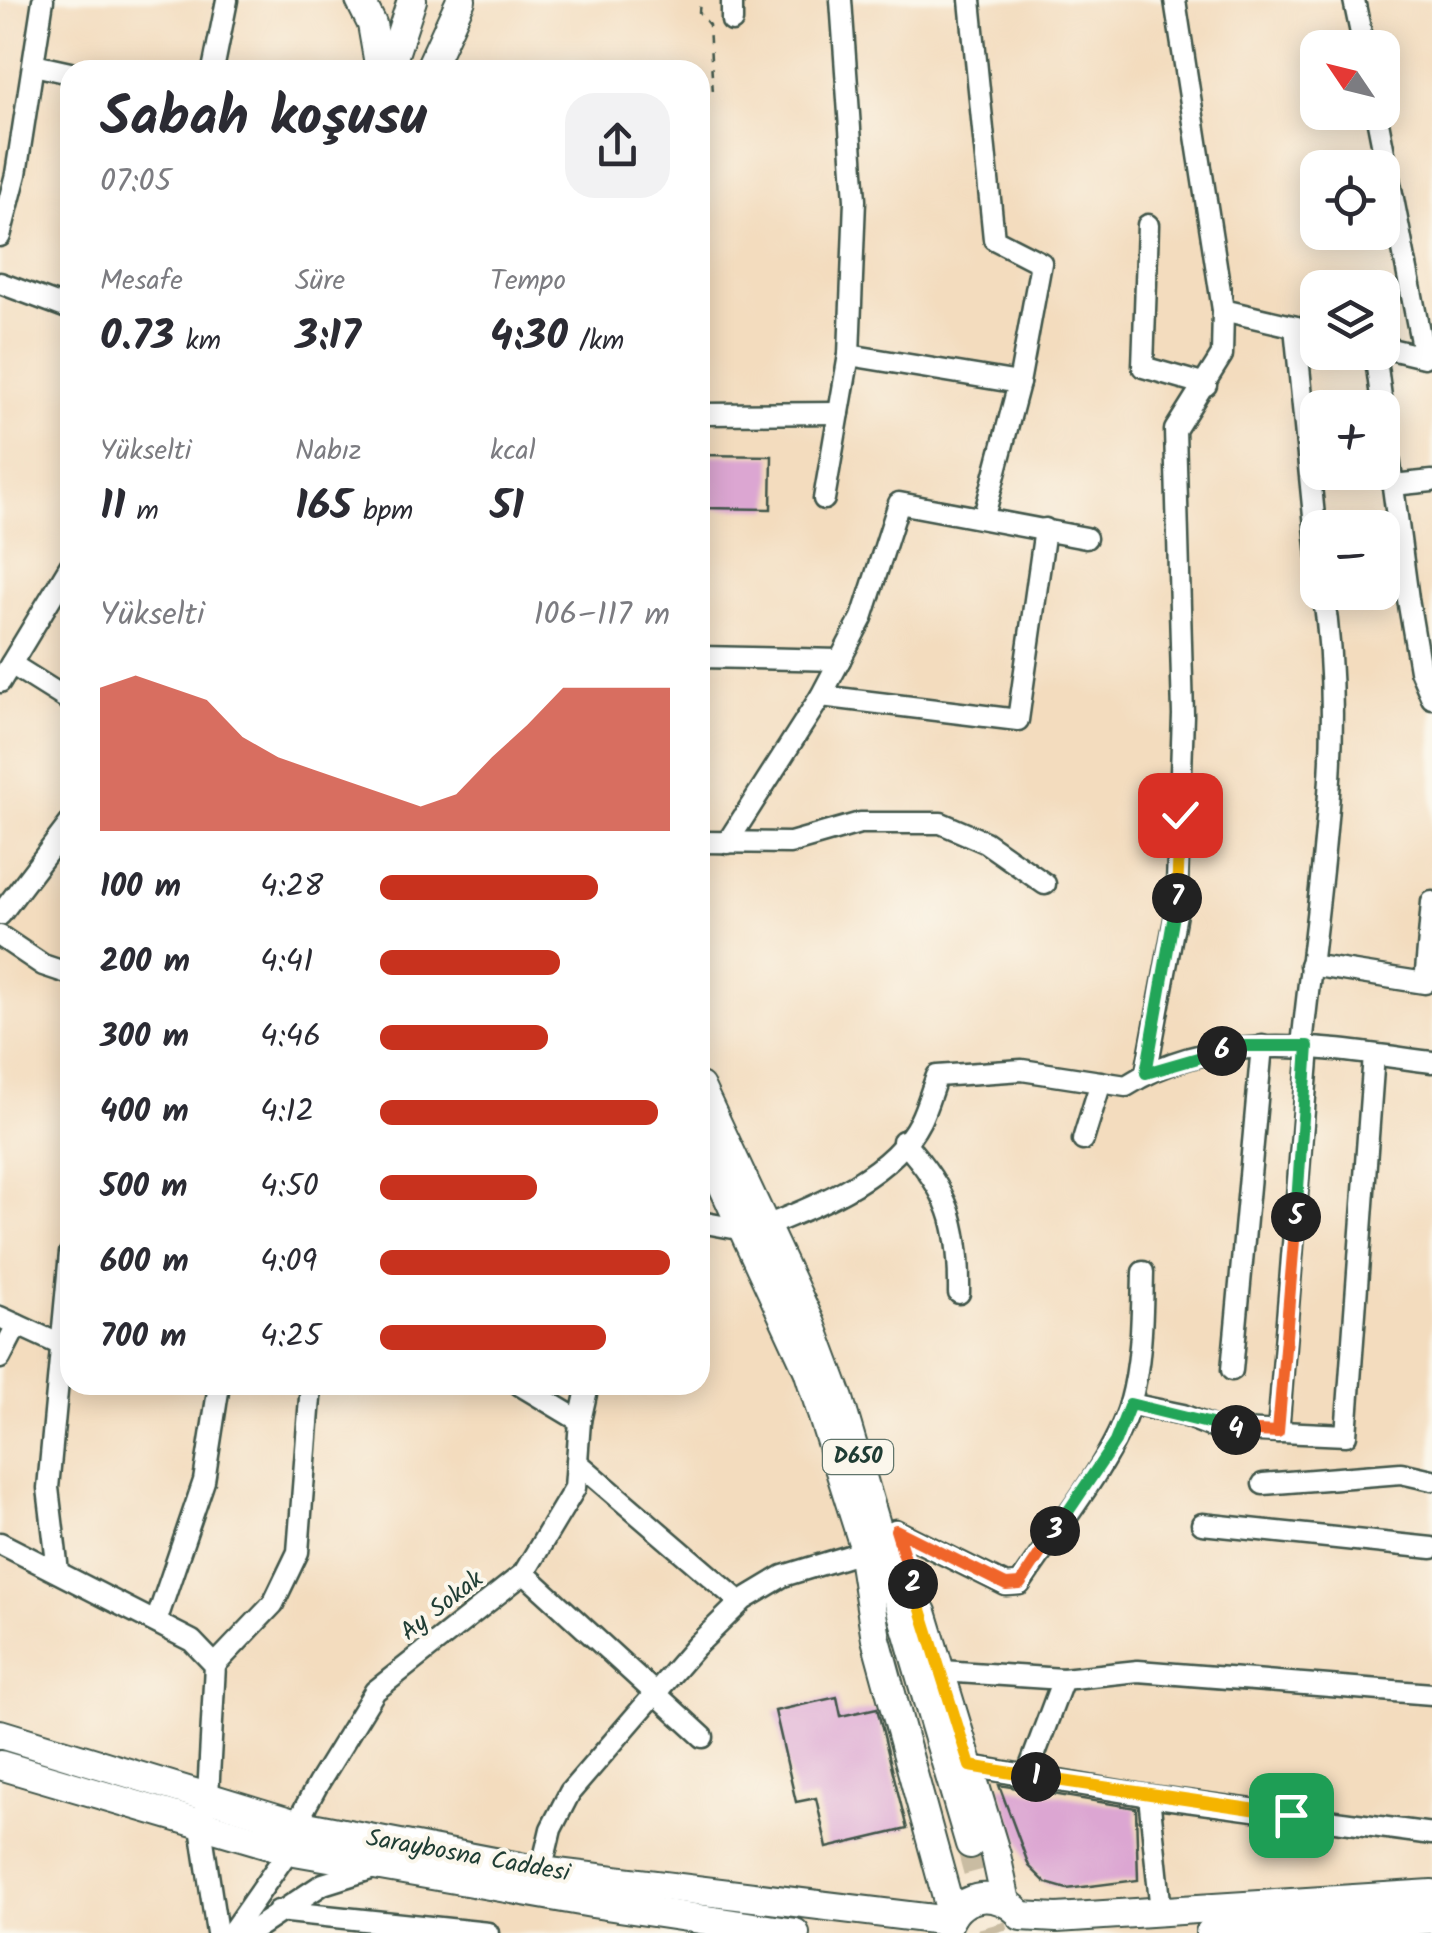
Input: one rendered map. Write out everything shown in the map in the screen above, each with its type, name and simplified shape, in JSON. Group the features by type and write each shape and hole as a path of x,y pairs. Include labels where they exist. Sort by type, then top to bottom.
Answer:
{"main road":[{"path":"360,0 372,24 378,60"},
{"path":"392,60 412,0"},
{"path":"416,60 441,0"},
{"path":"434,60 461,0"},
{"name":"D650","path":"710,1113 755,1228 811,1324 870,1493 964,1854"},
{"path":"710,1153 755,1228 808,1370 964,1854 1018,1917"},
{"path":"870,1493 896,1530 970,1766 964,1854 949,1923"},
{"name":"Saraybosna Caddesi","path":"0,1734 208,1796 292,1837 380,1866 795,1933"},
{"name":"Saraybosna Caddesi","path":"0,1765 202,1827 949,1923"},
{"path":"886,1916 902,1912 926,1893 964,1854"},
{"path":"949,1923 976,1898 1018,1917 1432,1894"},
{"path":"1228,1932 1432,1919"}],"street":[{"path":"0,236 43,0"},
{"path":"215,60 227,0"},
{"path":"824,499 848,355 855,200 841,0"},
{"path":"970,0 994,238 1041,263 1019,383 984,516"},
{"path":"1146,1073 1176,914 1183,715 1176,430 1222,356 1223,310 1175,0"},
{"path":"1354,0 1360,30"},
{"path":"34,65 60,71"},
{"path":"1380,130 1422,297 1428,360 1400,352"},
{"path":"1148,224 1144,367 1206,385"},
{"path":"0,283 60,305"},
{"path":"1223,310 1300,328"},
{"path":"1295,327 1313,510"},
{"path":"848,355 1019,383"},
{"path":"710,414 838,412"},
{"path":"1400,483 1432,481"},
{"path":"1394,490 1420,670 1432,698"},
{"path":"727,843 820,696 862,618 899,503 1086,538"},
{"path":"820,696 1018,720 1045,529"},
{"path":"60,583 6,673 60,697"},
{"path":"1408,599 1432,597"},
{"path":"1278,1432 1310,965 1331,750 1331,640 1326,610"},
{"path":"710,657 840,660"},
{"path":"710,842 790,843 860,824 941,823 985,842 1046,884"},
{"path":"0,915 60,836"},
{"path":"1310,965 1425,983 1432,902"},
{"path":"0,936 60,970"},
{"path":"710,1223 755,1228 828,1201 881,1164 919,1124 937,1076 1022,1070 1126,1086 1146,1073 1241,1046 1305,1046 1432,1062"},
{"path":"1232,1370 1262,1046"},
{"path":"1130,1404 1183,1415 1217,1429 1346,1435 1374,1055"},
{"path":"1082,1140 1101,1082"},
{"path":"903,1141 937,1180 960,1245 959,1293"},
{"path":"896,1530 1006,1585 1020,1584 1115,1442 1130,1404 1140,1351 1143,1272"},
{"path":"0,1358 8,1321 59,1344"},
{"path":"58,1571 48,1488 60,1337"},
{"path":"156,1622 204,1481 217,1395"},
{"path":"217,1933 202,1827 208,1796 214,1665 273,1604 298,1552 311,1395"},
{"path":"537,1395 580,1421"},
{"name":"Ay Sokak","path":"232,1933 375,1691 524,1573 575,1488 586,1395"},
{"path":"577,1462 740,1602"},
{"path":"1263,1484 1400,1474 1432,1480"},
{"path":"1202,1524 1432,1548"},
{"path":"541,1871 551,1829 570,1792 740,1602 783,1576 861,1540"},
{"path":"0,1543 192,1642 214,1665"},
{"path":"524,1573 703,1737"},
{"path":"942,1671 1063,1679 1138,1671 1432,1694"},
{"path":"1027,1776 1063,1679"},
{"path":"970,1766 1149,1796 1432,1834"},
{"path":"1149,1796 1161,1911"},
{"path":"249,1933 323,1884 380,1866"},
{"path":"278,1911 488,1933"}],"path":[{"path":"700,0 699,12 709,24 713,94 710,94"}],"building":[{"path":"710,455 772,456 771,509 710,508"},
{"path":"837,1697 841,1716 877,1708 907,1829 827,1848 816,1798 796,1802 775,1711"},
{"path":"999,1785 1136,1808 1138,1880 1067,1889 1046,1883 1029,1866"}],"tunnel":[{"path":"970,1844 994,1933"}],"route":[{"path":"1180,815 1176,914 1146,1073 1241,1046 1308,1046 1278,1432 1217,1429 1183,1415 1130,1404 1115,1442 1020,1584 1006,1585 896,1530 970,1766 1291,1815"}]}
